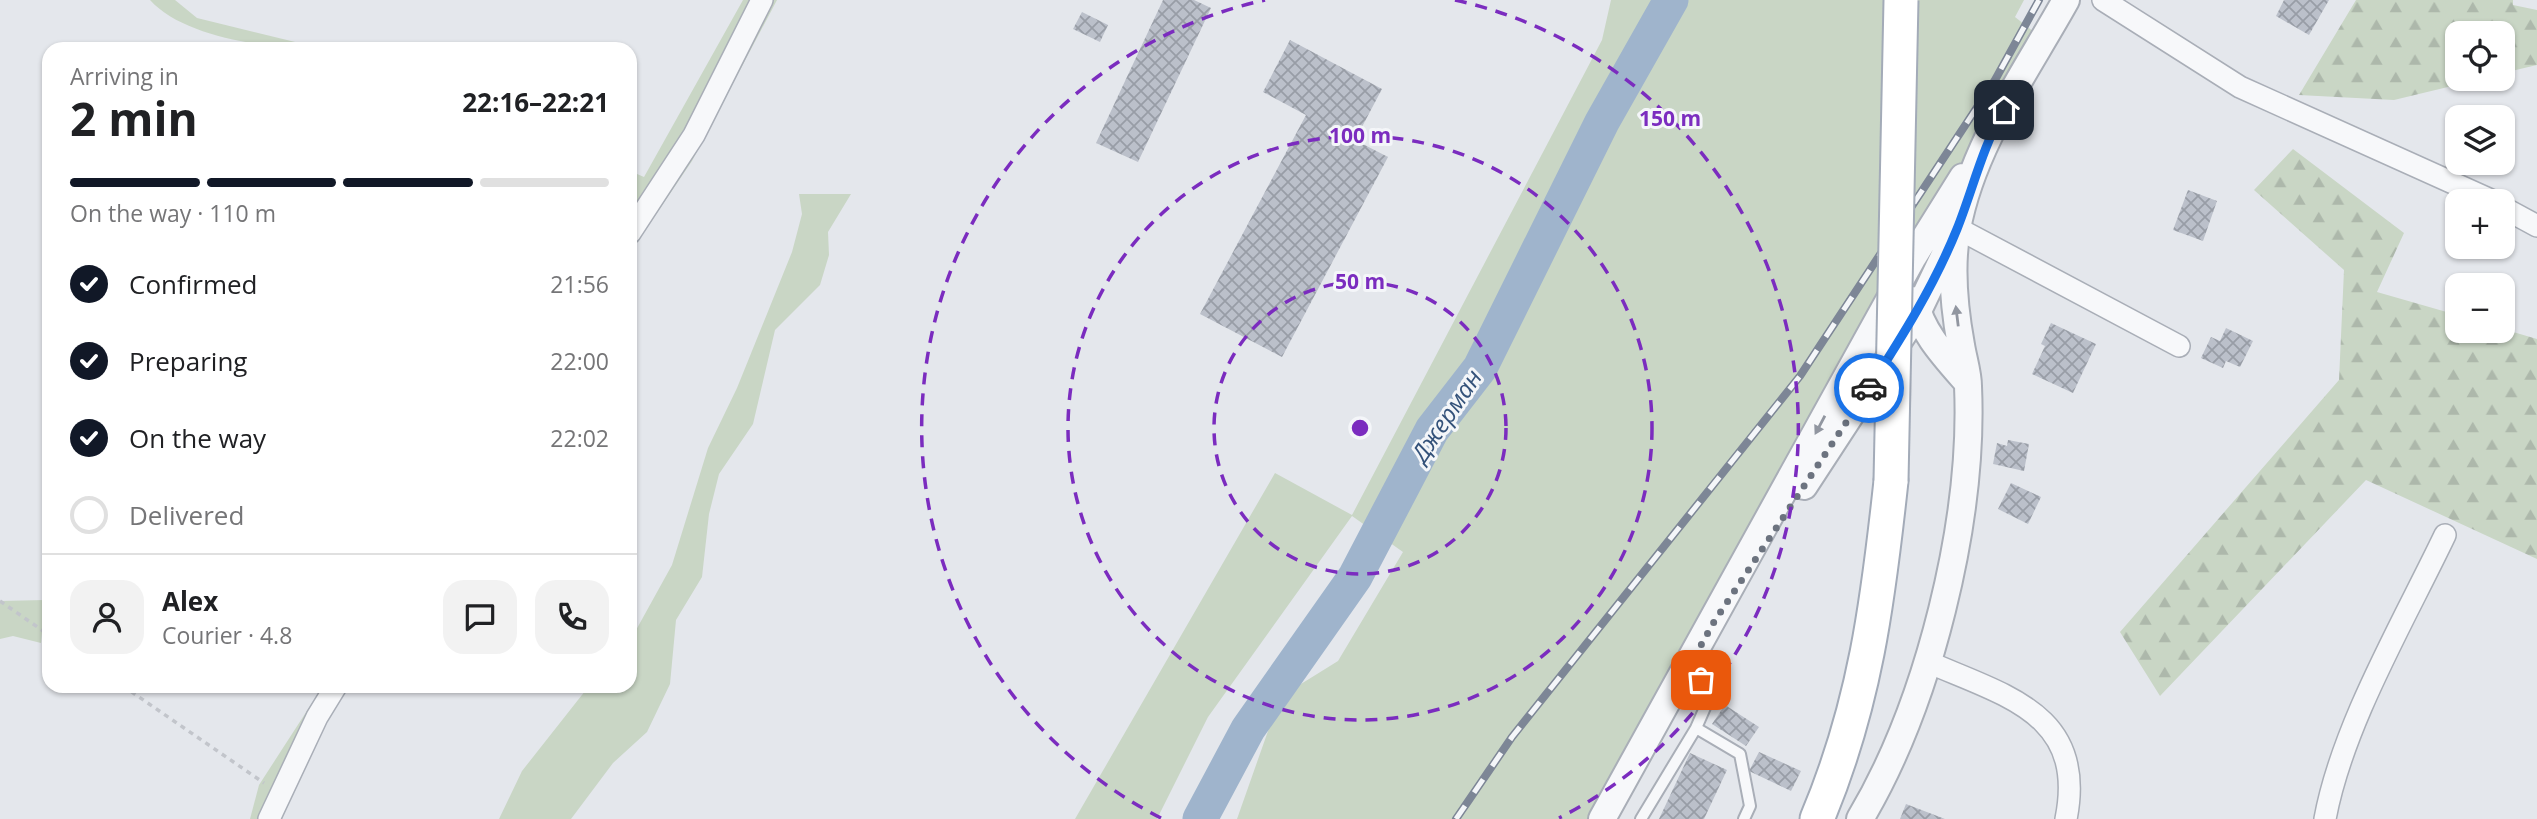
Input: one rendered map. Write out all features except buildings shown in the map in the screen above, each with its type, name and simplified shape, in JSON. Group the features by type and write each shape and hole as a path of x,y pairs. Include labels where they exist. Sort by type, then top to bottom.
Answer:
{"main road":[{"path":"1819,817 1838,766 1872,643 1891,481 1901,0"}],"street":[{"path":"637,222 694,135 762,0"},
{"path":"1602,819 1714,622 1913,257 1990,134 2066,0"},
{"path":"2103,0 2240,87 2466,189"},
{"path":"1714,622 1917,313 1957,228 1990,134"},
{"path":"2515,214 2537,226"},
{"path":"1957,228 2179,346"},
{"path":"1860,819 1891,759 1928,662 1958,520 1969,428 1968,383 1954,288 1957,228"},
{"path":"1913,257 1912,287 1917,313 1949,361 1968,383"},
{"path":"2325,819 2330,791 2350,736 2445,535"},
{"path":"1928,662 2023,705 2055,732 2071,784 2066,819"},
{"path":"270,819 317,717 332,693"}],"lane":[{"path":"1641,819 1696,728 1707,703 1695,656"},
{"path":"1696,728 1740,754 1750,806 1744,819"}],"path":[{"path":"0,601 42,630"},
{"path":"133,693 281,794"}],"green space":[{"path":"150,0 175,0 197,18 295,42 246,42 231,39 207,33 165,13"},
{"path":"743,0 777,0 692,161 637,243 637,174 644,177"},
{"path":"1611,0 2024,0 2015,17 2044,40 1602,819 1237,819 1280,697 1338,661 1403,552 1352,516 1208,717 1157,819 1075,819 1275,473 1352,515 1602,40"},
{"path":"2356,0 2513,0 2513,5 2537,10 2537,65 2515,70 2515,21 2445,21 2445,88 2394,100 2299,95"},
{"path":"2293,149 2404,233 2377,292 2445,312 2445,343 2515,343 2515,333 2537,339 2537,559 2366,480 2160,696 2120,632 2339,380 2344,270 2254,190"},
{"path":"799,194 851,194 828,232 829,255 820,285 775,330 753,424 719,474 709,514 702,577 676,620 670,684 647,732 613,763 571,819 499,819 522,771 583,693 637,693 637,628 672,565 708,448 737,388 792,252 802,214"},
{"path":"42,600 41,643 13,636 0,639 0,601"},
{"path":"318,693 342,693 287,802 282,819 250,819 259,785"}],"waterway":[{"name":"Джерман","path":"1200,819 1248,729 1355,577 1432,430 1480,368 1602,122 1671,0"}],"railway":[{"path":"1456,819 1512,737 1800,376 1995,80 2039,0"}],"way so far":[{"path":"1701,680 1695,656 1714,622 1869,388"}],"route":[{"path":"1869,388 1917,313 1957,228 1990,134 2004,110"}]}
